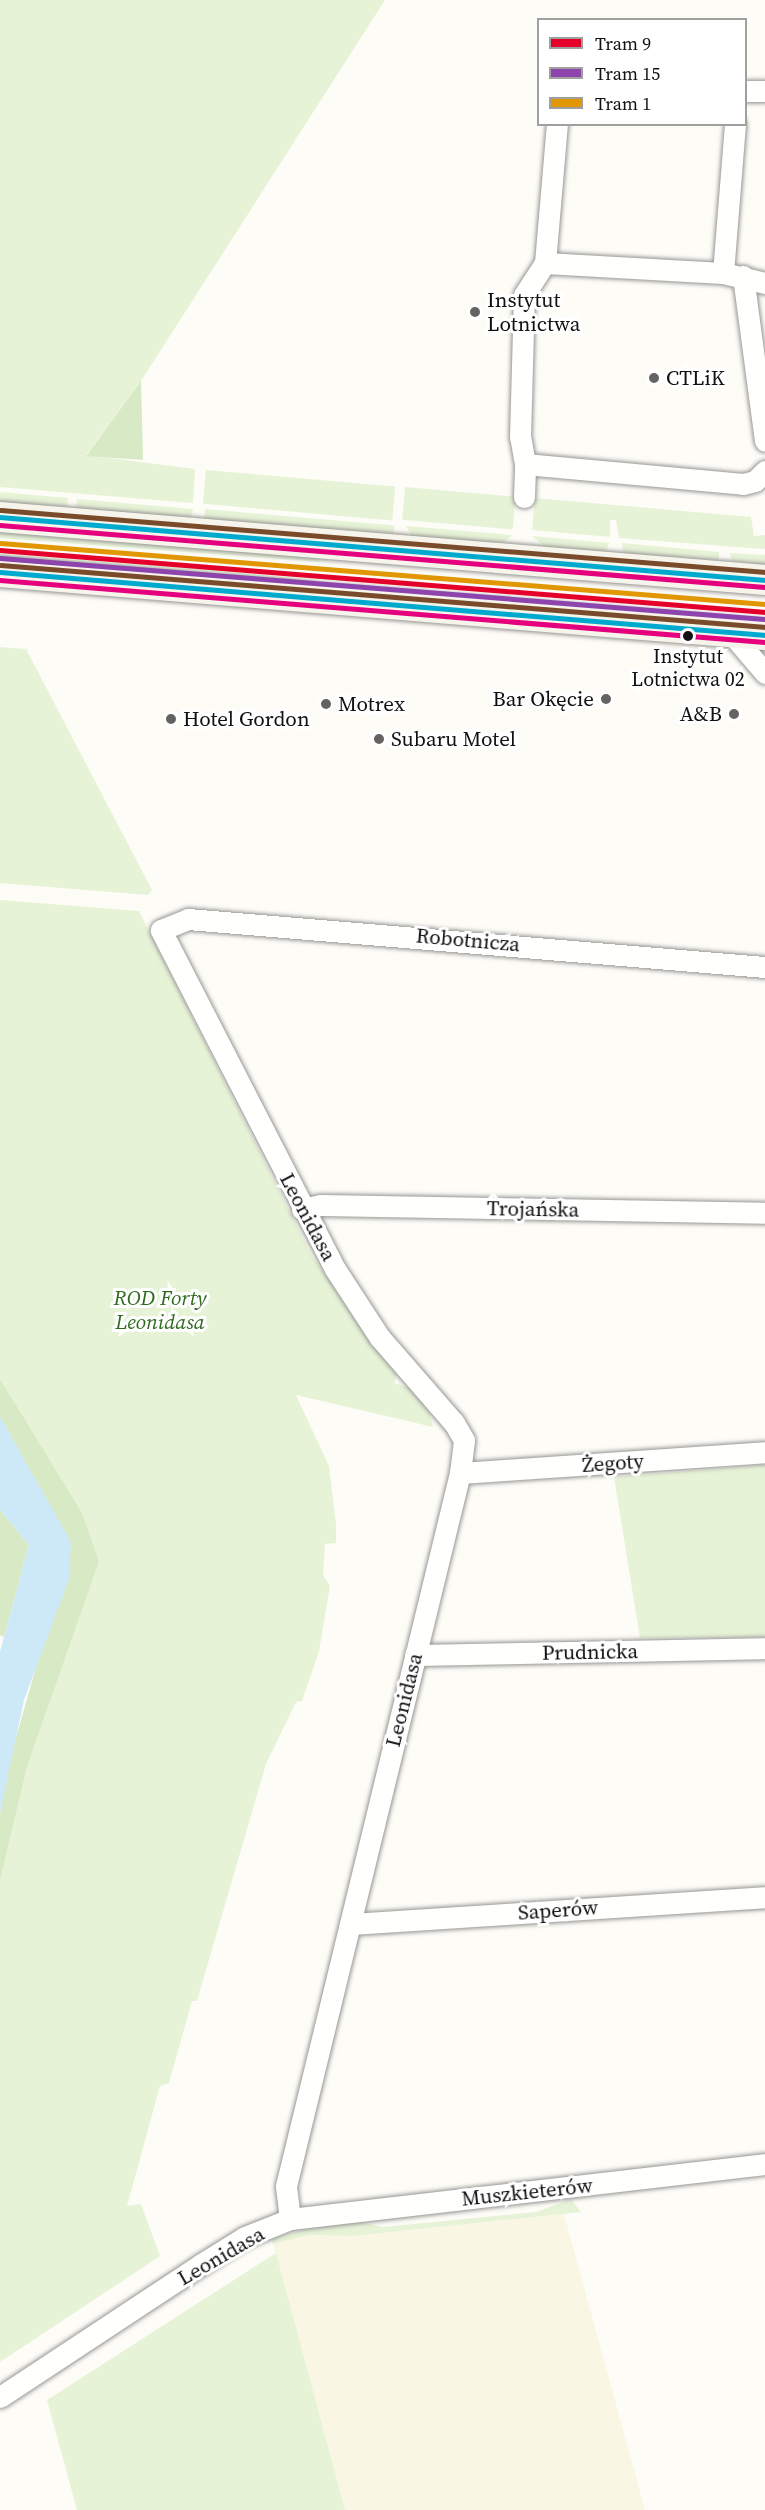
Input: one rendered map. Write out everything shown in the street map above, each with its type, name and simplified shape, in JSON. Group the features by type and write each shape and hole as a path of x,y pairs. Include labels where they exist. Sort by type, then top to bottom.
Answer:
{"main road":[{"path":"0,517 765,580"},
{"path":"0,572 765,635"}],"street":[{"path":"747,91 765,91"},
{"path":"524,497 525,464 520,437 524,295 544,263 557,126"},
{"path":"735,126 733,274 765,441"},
{"path":"544,263 733,274 765,283"},
{"path":"525,464 743,484 755,482 765,471"},
{"path":"730,632 765,673"},
{"name":"Robotnicza","path":"171,923 188,919 224,921 765,967"},
{"name":"Leonidasa","path":"0,2397 227,2248 290,2219 285,2191 460,1473 464,1445 461,1434 370,1324 302,1209 161,930 171,923"},
{"name":"Trojańska","path":"302,1209 321,1205 765,1213"},
{"name":"Żegoty","path":"460,1473 765,1452"},
{"name":"Prudnicka","path":"415,1655 765,1648"},
{"name":"Saperów","path":"350,1924 765,1897"},
{"name":"Muszkieterów","path":"290,2219 765,2164"}],"shaded area":[{"path":"564,2214 645,2510 345,2510 273,2244 308,2235 353,2236"}],"green space":[{"path":"0,0 385,0 141,381 86,455 195,469 193,503 0,487"},
{"path":"141,381 143,460 86,456"},
{"path":"206,470 395,487 392,520 203,504"},
{"path":"405,487 516,497 513,530 402,520"},
{"path":"0,492 68,498 67,509 0,503"},
{"path":"535,498 751,517 754,536 765,535 765,549 619,538 616,520 610,520 610,537 532,530"},
{"path":"77,499 193,509 188,519 76,509"},
{"path":"205,509 394,526 393,536 204,519"},
{"path":"406,526 512,535 504,542 495,543 412,536"},
{"path":"0,532 319,558 319,562 0,538"},
{"path":"532,536 609,543 606,551 545,547"},
{"path":"622,543 719,552 719,560 623,553"},
{"path":"730,553 765,555 765,564 732,561"},
{"path":"0,554 214,570 316,580 316,584 0,558"},
{"path":"0,647 26,649 152,890 148,895 0,883"},
{"name":"ROD Forty Leonidasa","path":"0,900 139,911 312,1256 398,1373 394,1383 410,1388 428,1406 433,1427 296,1395 329,1466 336,1543 325,1544 323,1575 330,1586 319,1651 302,1701 296,1702 266,1764 197,2001 192,2001 169,2083 160,2086 127,2206 141,2204 160,2256 0,2362 0,1881 27,1767 99,1562 0,1379"},
{"path":"0,1379 82,1513 99,1562 27,1767 0,1881 0,1813 8,1766 71,1543 0,1417"},
{"path":"765,1465 765,1637 640,1638 614,1477"},
{"path":"0,1510 29,1545 4,1637 0,1635"},
{"path":"571,2199 581,2212 353,2236 308,2235 273,2244 271,2239 313,2227 362,2222 383,2227 536,2212"},
{"path":"276,2253 345,2510 77,2510 47,2400"}],"water":[{"path":"0,1417 71,1542 69,1579 24,1700 0,1813 0,1652 29,1545 0,1510"}],"tram line":[{"name":"1","path":"1,543 765,604"},
{"name":"9","path":"0,550 765,612"},
{"name":"15","path":"0,558 764,619"}],"transit line":[{"path":"1,510 765,572"},
{"path":"0,517 765,580"},
{"path":"0,525 764,587"},
{"path":"1,565 765,627"},
{"path":"0,572 765,635"},
{"path":"0,580 764,642"}],"place":[{"name":"Instytut Lotnictwa","path":"475,312"},
{"name":"CTLiK","path":"654,378"},
{"name":"Instytut Lotnictwa 02","path":"688,636"},
{"name":"Bar Okęcie","path":"606,699"},
{"name":"Motrex","path":"326,704"},
{"name":"A&B","path":"734,714"},
{"name":"Hotel Gordon","path":"171,719"},
{"name":"Subaru Motel","path":"379,739"}]}
